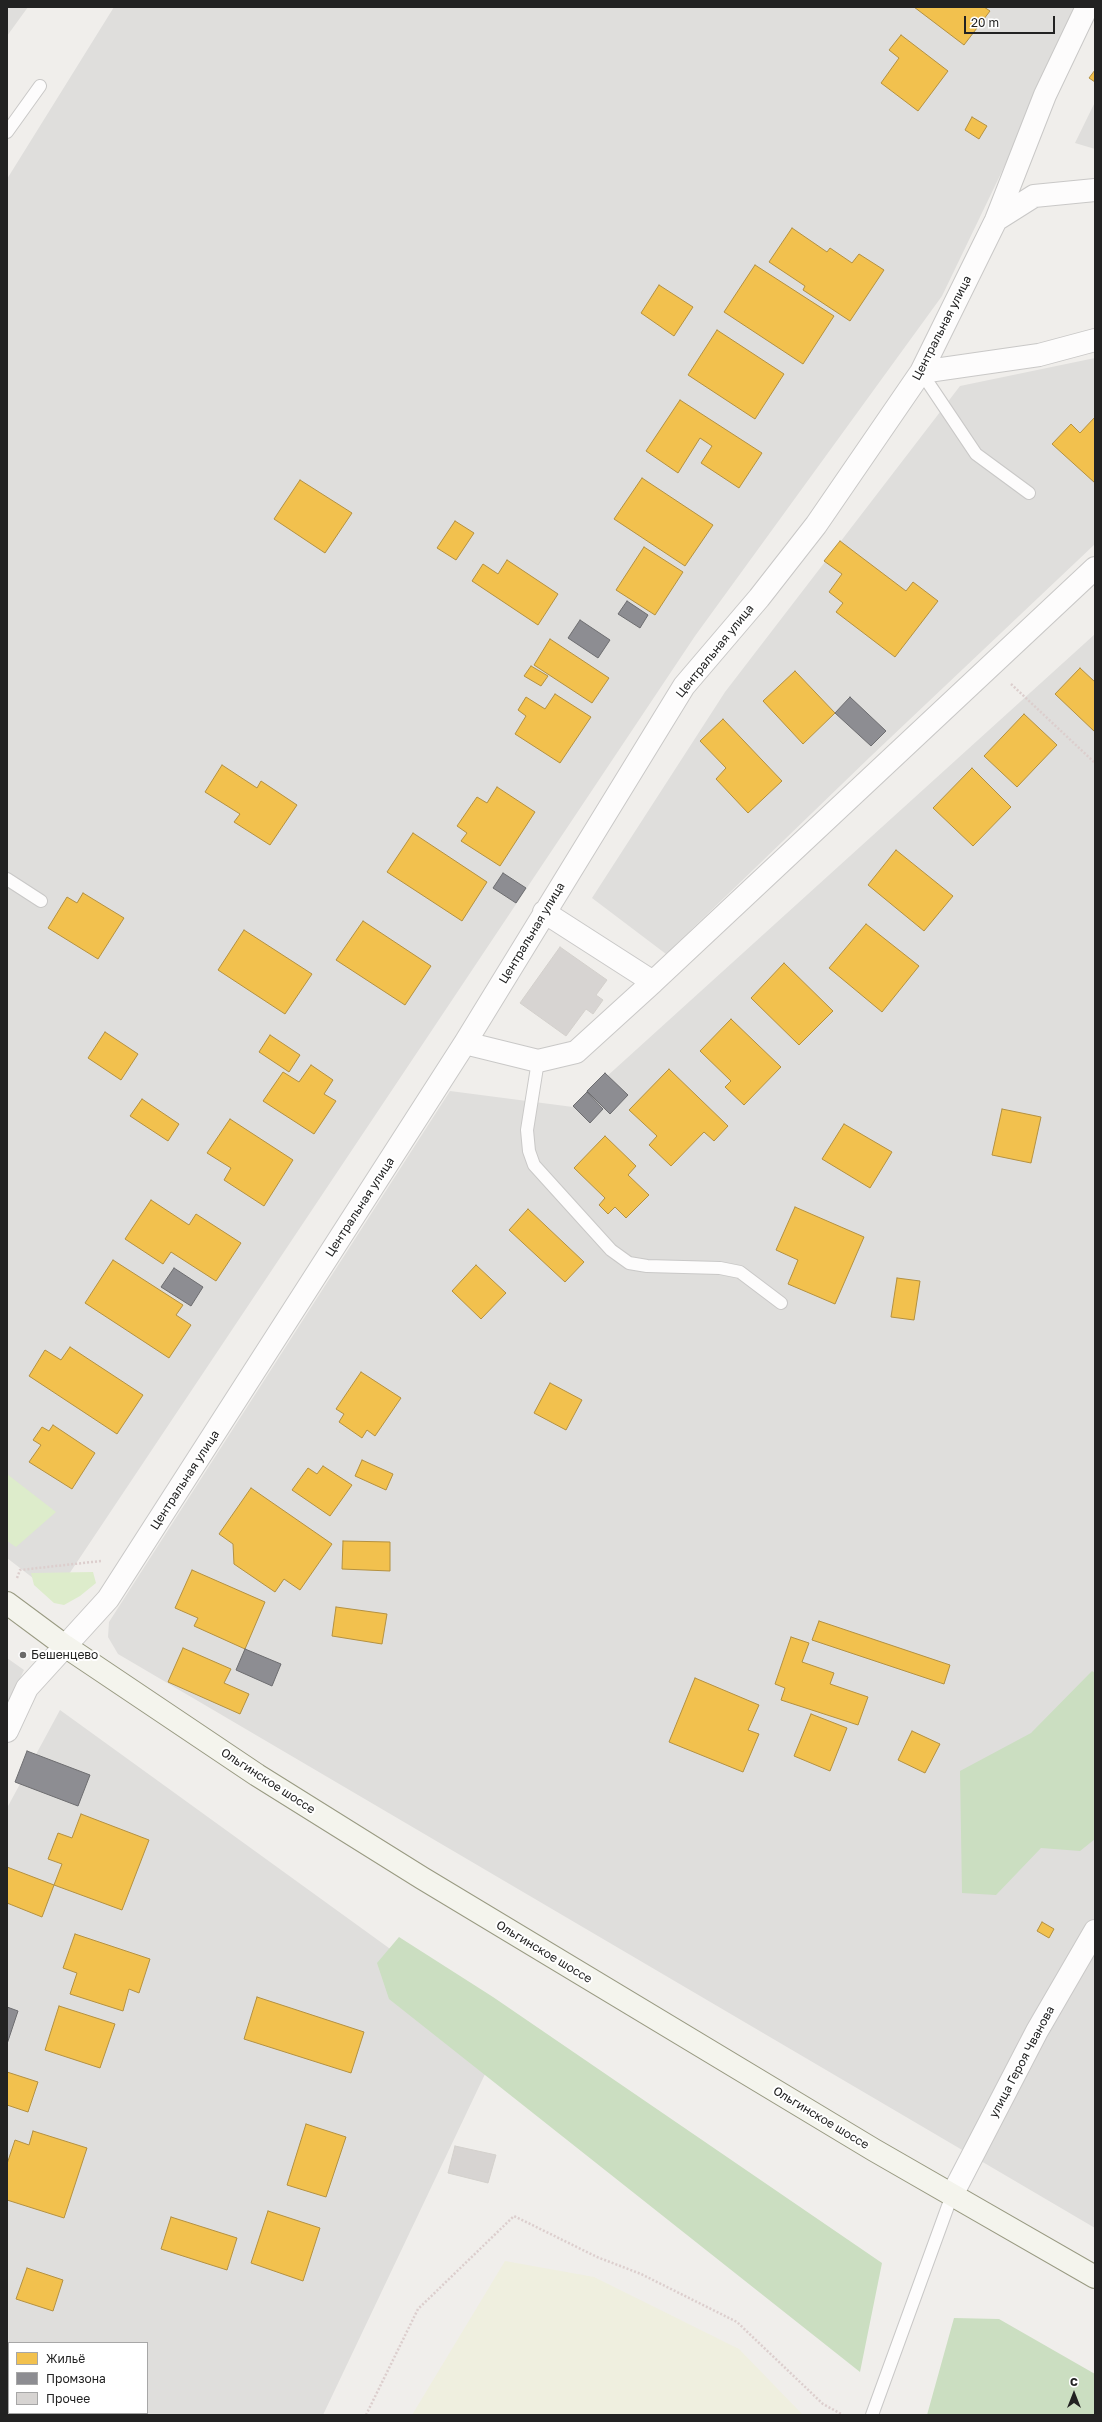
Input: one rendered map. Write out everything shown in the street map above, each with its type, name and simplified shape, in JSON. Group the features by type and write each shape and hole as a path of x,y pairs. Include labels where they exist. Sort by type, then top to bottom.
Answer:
{"main road":[{"name":"Ольгинское шоссе","path":"7,1603 65,1646 257,1775 422,1878 952,2195 1095,2276"}],"street":[{"name":"Центральная улица","path":"65,1646 108,1599 136,1557 465,1043 684,686 759,598 816,525 921,372 996,220 1044,95 1087,7"},
{"path":"996,220 1034,196 1095,190"},
{"path":"921,372 1040,355 1095,340"},
{"path":"465,1043 538,1061 576,1052 653,982 1095,568"},
{"path":"544,912 653,982"},
{"path":"7,1731 27,1688 65,1646"},
{"name":"улица Героя Чванова","path":"952,2195 1037,2031 1095,1931"}],"lane":[{"path":"7,132 40,86"},
{"path":"921,372 976,454 1029,493"},
{"path":"7,879 41,901"},
{"path":"538,1061 527,1130 529,1151 534,1165 611,1250 629,1263 647,1266 720,1268 740,1272 781,1303"},
{"path":"872,2415 952,2195"}],"path":[{"path":"992,665 1095,764"},
{"path":"7,1603 20,1570 136,1557"},
{"path":"366,2415 418,2309 514,2216 597,2257 641,2274 737,2322 823,2404 843,2415"}],"shaded area":[{"path":"7,7 28,7 7,36"},
{"path":"114,7 1081,7 942,296 695,636 55,1595 7,1558 7,179"},
{"path":"1095,102 1095,149 1075,143"},
{"path":"1095,358 1095,544 870,757 666,954 592,898 725,692 960,386"},
{"path":"1095,634 1095,2228 118,1654 108,1637 109,1622 450,1091 573,1107"},
{"path":"7,1658 24,1670 7,1706"},
{"path":"60,1710 505,2032 323,2415 7,2415 7,1808"}],"green space":[{"path":"7,1474 56,1512 16,1547 7,1541"},
{"path":"93,1572 96,1583 80,1596 64,1605 54,1603 34,1585 31,1573"},
{"path":"1092,1671 1095,1673 1095,1839 1080,1851 1041,1848 996,1895 962,1893 960,1771 1031,1733"},
{"path":"399,1937 493,1997 882,2263 860,2372 389,1999 377,1963"},
{"path":"505,2261 594,2277 739,2349 803,2415 412,2415"},
{"path":"954,2318 999,2319 1095,2374 1095,2415 927,2415"}],"building: Жильё":[{"path":"914,7 984,7 990,11 964,45"},
{"path":"901,35 948,71 918,111 881,83 899,58 889,50"},
{"path":"1095,70 1095,82 1089,78"},
{"path":"972,117 987,126 979,139 965,130"},
{"path":"792,228 827,252 830,248 852,263 859,254 884,270 850,321 803,290 805,286 769,262"},
{"path":"755,265 834,316 803,364 724,312"},
{"path":"659,285 693,307 674,336 641,313"},
{"path":"717,330 784,374 755,419 688,375"},
{"path":"680,400 762,453 739,488 701,463 712,446 700,438 678,473 646,451"},
{"path":"1095,417 1095,483 1052,444 1071,424 1080,433"},
{"path":"642,478 713,525 685,566 614,519"},
{"path":"300,480 352,513 325,553 274,519"},
{"path":"455,521 474,533 456,560 437,548"},
{"path":"840,541 906,591 913,582 938,601 895,657 836,612 843,603 829,592 842,574 824,561"},
{"path":"644,547 683,572 655,615 616,590"},
{"path":"507,560 558,594 538,625 472,581 483,564 498,574"},
{"path":"550,639 609,678 592,703 534,665"},
{"path":"531,666 548,676 541,686 524,676"},
{"path":"1080,668 1095,682 1095,732 1055,694"},
{"path":"795,671 835,713 803,744 763,701"},
{"path":"555,694 591,717 560,763 515,734 526,716 518,710 526,697 545,709"},
{"path":"1024,714 1057,745 1017,787 984,756"},
{"path":"723,719 782,781 748,813 716,779 726,768 700,741"},
{"path":"222,765 257,788 261,781 297,805 270,845 234,822 240,814 205,792"},
{"path":"972,768 1011,807 973,846 933,808"},
{"path":"497,787 535,812 500,866 461,841 467,833 457,826 477,797 487,803"},
{"path":"413,833 487,882 462,921 387,872"},
{"path":"896,850 953,896 924,931 868,885"},
{"path":"83,893 124,918 98,959 48,928 67,897 77,903"},
{"path":"363,921 431,966 405,1005 336,960"},
{"path":"866,924 919,966 882,1012 829,968"},
{"path":"244,930 312,974 285,1014 218,970"},
{"path":"784,963 833,1011 799,1045 751,998"},
{"path":"731,1019 781,1067 744,1105 725,1087 731,1081 700,1051"},
{"path":"105,1032 138,1054 121,1080 88,1058"},
{"path":"270,1035 300,1055 289,1072 259,1052"},
{"path":"311,1065 333,1080 324,1094 336,1101 314,1134 263,1101 283,1072 299,1082"},
{"path":"669,1069 728,1126 714,1141 704,1132 671,1166 649,1145 657,1136 629,1110"},
{"path":"142,1099 179,1124 168,1141 130,1116"},
{"path":"1002,1109 1041,1117 1031,1163 992,1155"},
{"path":"230,1119 293,1160 264,1206 224,1180 231,1168 207,1153"},
{"path":"844,1124 892,1152 870,1188 822,1159"},
{"path":"605,1136 636,1166 628,1175 649,1195 626,1218 615,1207 608,1214 599,1205 605,1198 574,1168"},
{"path":"151,1200 189,1225 196,1214 241,1243 216,1281 171,1252 163,1264 125,1239"},
{"path":"795,1207 864,1237 835,1304 788,1284 798,1260 776,1250"},
{"path":"528,1209 584,1262 565,1282 509,1230"},
{"path":"113,1260 183,1305 176,1315 191,1325 169,1358 85,1303"},
{"path":"476,1265 506,1293 481,1319 452,1291"},
{"path":"897,1278 920,1281 914,1320 891,1317"},
{"path":"70,1347 143,1395 117,1434 29,1376 45,1350 61,1360"},
{"path":"361,1372 401,1398 375,1436 367,1430 362,1438 339,1422 344,1414 336,1409"},
{"path":"550,1383 582,1400 566,1430 534,1413"},
{"path":"53,1425 95,1453 72,1489 29,1462 41,1445 33,1440 42,1427 49,1431"},
{"path":"362,1460 393,1474 386,1490 355,1476"},
{"path":"323,1466 352,1485 330,1516 292,1490 308,1468 317,1474"},
{"path":"251,1488 332,1544 300,1590 284,1579 275,1592 234,1564 233,1544 219,1534"},
{"path":"343,1541 390,1542 390,1571 342,1569"},
{"path":"192,1570 265,1602 245,1649 194,1626 198,1618 175,1608"},
{"path":"336,1607 387,1614 382,1644 332,1636"},
{"path":"819,1621 950,1665 944,1684 812,1640"},
{"path":"791,1637 809,1643 802,1662 834,1673 830,1684 868,1697 858,1725 781,1700 785,1688 775,1684"},
{"path":"183,1648 231,1669 224,1683 249,1694 240,1714 168,1682"},
{"path":"695,1678 759,1705 748,1730 759,1734 743,1772 669,1742"},
{"path":"811,1714 847,1728 830,1771 794,1756"},
{"path":"912,1731 940,1744 925,1773 898,1760"},
{"path":"81,1814 149,1840 122,1910 54,1885 62,1864 48,1859 58,1833 72,1838"},
{"path":"7,1867 54,1885 42,1917 7,1903"},
{"path":"1042,1922 1054,1929 1049,1938 1037,1931"},
{"path":"75,1934 150,1959 139,1993 129,1989 123,2011 70,1994 77,1973 63,1968"},
{"path":"257,1997 364,2032 351,2073 244,2039"},
{"path":"59,2006 115,2024 100,2068 45,2050"},
{"path":"7,2072 38,2082 28,2112 7,2105"},
{"path":"306,2124 346,2137 326,2197 287,2185"},
{"path":"33,2131 87,2148 64,2218 7,2200 7,2164 15,2140 29,2145"},
{"path":"268,2211 320,2228 303,2281 251,2263"},
{"path":"171,2217 237,2238 227,2270 161,2249"},
{"path":"27,2268 63,2280 53,2311 16,2299"}],"building: Промзона":[{"path":"627,601 648,615 640,628 618,614"},
{"path":"580,620 610,640 598,658 568,638"},
{"path":"850,697 886,731 871,746 835,713"},
{"path":"503,873 526,888 516,903 493,888"},
{"path":"605,1073 628,1095 610,1114 587,1091"},
{"path":"587,1092 603,1109 590,1123 573,1106"},
{"path":"174,1268 203,1287 191,1306 161,1287"},
{"path":"245,1649 281,1664 272,1686 236,1670"},
{"path":"27,1751 90,1775 78,1806 15,1782"},
{"path":"7,2007 18,2011 7,2044"}],"building: Прочее":[{"path":"560,947 607,980 596,995 603,1000 593,1014 586,1009 566,1036 520,1003"},
{"path":"455,2146 496,2155 488,2183 448,2173"}],"place":[{"name":"Бешенцево","path":"23,1655"}]}
